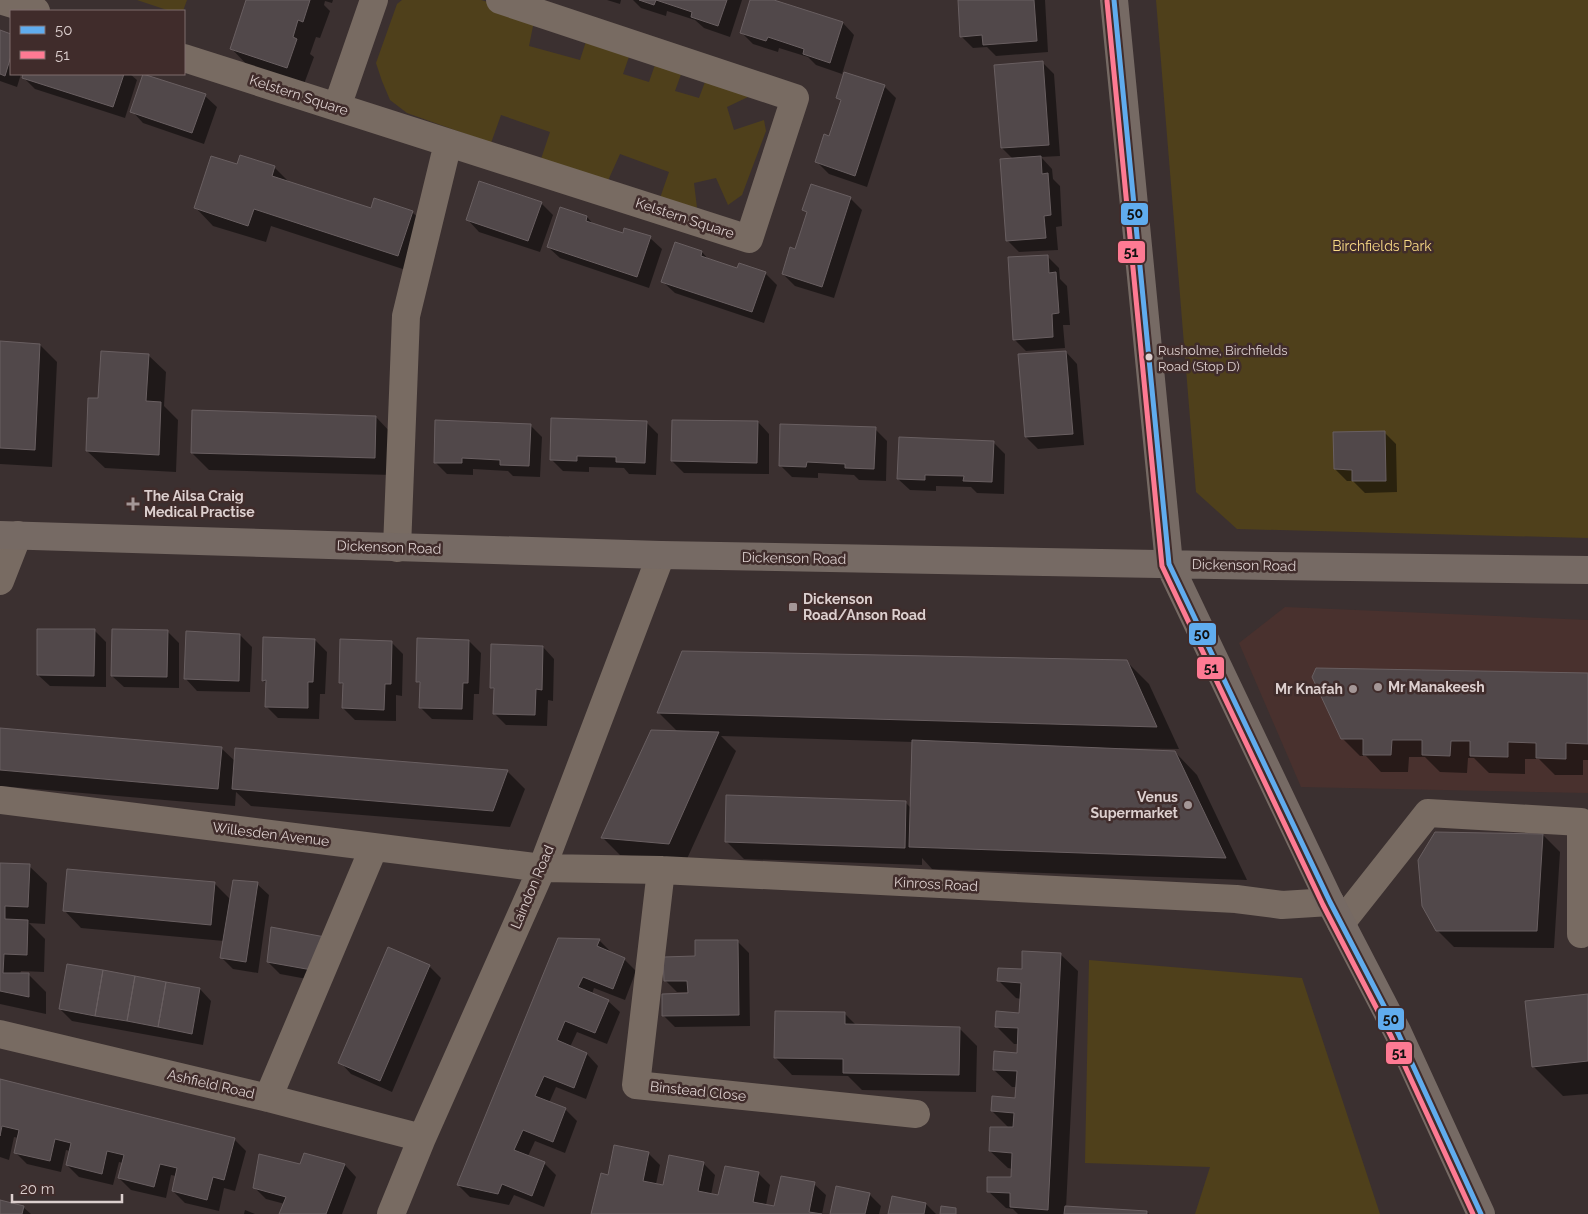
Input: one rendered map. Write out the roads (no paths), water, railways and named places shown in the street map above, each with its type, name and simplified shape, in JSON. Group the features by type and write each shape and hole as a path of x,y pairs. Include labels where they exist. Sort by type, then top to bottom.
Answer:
{"highway":[{"path":"1114,0 1169,564 1335,912 1398,1033 1481,1214"},
{"name":"Dickenson Road","path":"9,535 661,555 1588,570"}],"street":[{"path":"0,0 33,10"},
{"path":"337,107 374,0"},
{"name":"Kelstern Square","path":"185,58 749,239 795,98 500,0"},
{"path":"397,548 406,316 448,143"},
{"path":"0,581 9,535"},
{"name":"Laindon Road","path":"391,1214 422,1138 542,868 661,555"},
{"name":"Willesden Avenue","path":"0,800 542,868"},
{"path":"1335,912 1428,813 1581,822 1581,934"},
{"path":"268,1098 374,847"},
{"name":"Kinross Road","path":"542,868 661,870 1236,899 1335,912"},
{"name":"Binstead Close","path":"661,870 636,1085 916,1114"},
{"name":"Ashfield Road","path":"0,1034 268,1098 422,1138"}],"place":[{"name":"Rusholme, Birchfields Road (Stop D)","path":"1149,357"},
{"name":"The Ailsa Craig Medical Practise","path":"133,504"},
{"name":"Dickenson Road/Anson Road","path":"793,607"},
{"name":"Mr Manakeesh","path":"1378,687"},
{"name":"Mr Knafah","path":"1353,689"},
{"name":"Venus Supermarket","path":"1188,805"}],"park label":[{"name":"Birchfields Park","path":"1382,246"}]}
